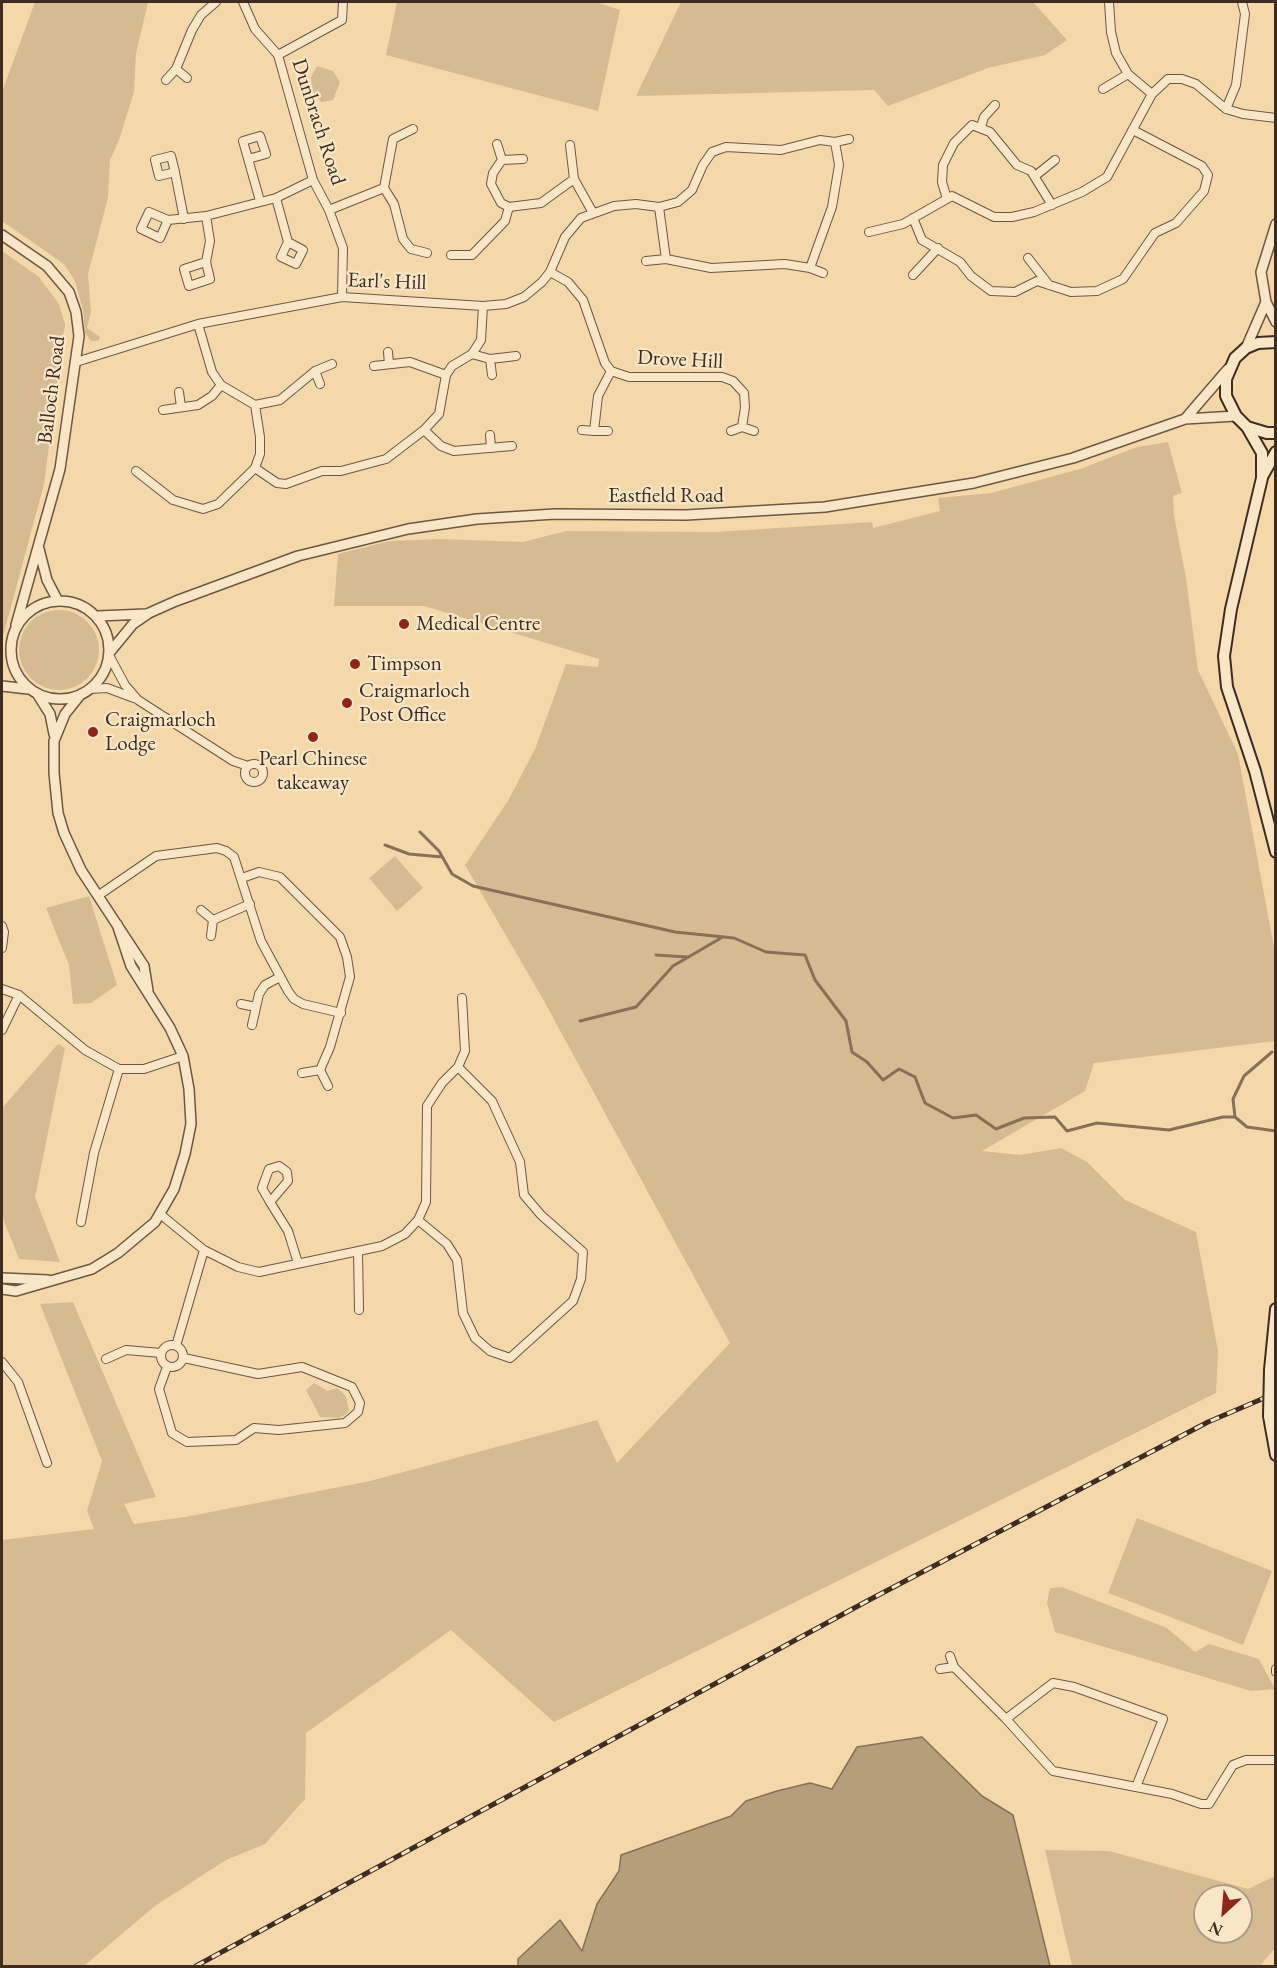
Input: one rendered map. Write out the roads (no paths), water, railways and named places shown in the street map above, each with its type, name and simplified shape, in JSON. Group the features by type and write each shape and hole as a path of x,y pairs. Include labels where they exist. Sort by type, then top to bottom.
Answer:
{"main road":[{"path":"1262,478 1262,453 1247,427 1236,416 1226,396 1226,379 1230,367 1246,348 1258,343 1275,342"},
{"path":"1247,427 1267,433 1275,432"},
{"path":"1275,452 1262,478 1230,609 1224,656 1227,687 1255,771 1275,852"},
{"path":"1275,1309 1269,1416 1275,1455"}],"street":[{"path":"166,80 177,69 192,30 201,15 216,2"},
{"name":"Dunbrach Road","path":"243,2 255,29 278,55 314,180 329,210 343,248 342,297"},
{"path":"278,55 342,20 343,2"},
{"path":"1109,2 1115,48 1128,74 1152,94"},
{"path":"1226,109 1236,85 1245,14 1242,2"},
{"path":"177,69 187,78"},
{"path":"1103,89 1128,74"},
{"path":"869,232 903,224 952,196 994,217 1012,217 1052,205 1082,192 1107,177 1152,94 1168,79 1182,78 1196,84 1226,109 1243,114 1275,118"},
{"path":"981,127 984,117 995,105"},
{"path":"947,199 942,182 943,165 954,143 972,125 990,132 1017,165 1031,171 1052,205"},
{"path":"413,129 393,139 384,188 394,204 403,239 411,249 427,253"},
{"path":"914,218 922,240 960,262 971,276 991,291 1015,292 1038,281 1071,292 1097,291 1123,279 1155,233 1176,223 1204,191 1208,175 1202,166 1133,130"},
{"name":"Earl's Hill","path":"76,362 198,324 342,297 483,306 506,304 524,297 550,272 565,237 581,218 614,206 636,204 659,207 678,202 692,190 712,152 726,147 781,150 820,140 836,142 849,139"},
{"path":"810,268 832,207 838,165 836,142"},
{"path":"498,144 502,160 493,173 491,184 501,202 509,207 541,203 574,179"},
{"path":"570,145 574,179 593,213"},
{"path":"248,159 260,201"},
{"path":"502,160 523,159"},
{"path":"1035,176 1055,160"},
{"path":"174,172 184,219"},
{"path":"168,220 206,216 276,198 314,180"},
{"path":"329,210 384,188"},
{"path":"276,198 288,242"},
{"path":"451,255 472,255 504,221 509,207"},
{"path":"659,207 666,259"},
{"path":"206,216 210,242 206,262"},
{"path":"1275,224 1261,272 1266,302 1275,322"},
{"name":"Balloch Road","path":"2,235 47,266 69,291 76,312 79,336 53,495 16,625"},
{"path":"913,275 938,248"},
{"path":"1028,258 1049,285"},
{"path":"646,261 666,259 711,268 785,264 810,268 823,273"},
{"name":"Drove Hill","path":"550,272 568,282 583,300 605,363 611,371 629,377 722,377 733,381 744,393 742,427"},
{"path":"1246,348 1266,302"},
{"path":"255,468 278,483 286,484 322,471 341,471 386,459 424,430 439,414 446,375 452,366 472,354 481,340 483,306"},
{"path":"198,324 212,372 221,385 255,405 280,400 315,371 332,364"},
{"path":"388,352 389,364"},
{"path":"472,354 490,359 516,356"},
{"path":"490,359 492,375"},
{"path":"374,366 410,362 446,375"},
{"name":"Eastfield Road","path":"1185,419 1230,367"},
{"path":"315,371 320,384"},
{"name":"Drove Hill","path":"594,431 598,396 611,371"},
{"path":"163,410 198,405 212,396 221,385"},
{"path":"179,392 181,407"},
{"path":"136,471 172,500 203,509 218,504 255,468 260,454 260,437 255,405"},
{"name":"Eastfield Road","path":"110,655 133,624 149,613 176,601 298,556 408,529 477,519 555,514 722,514 852,504 1012,475 1147,434 1185,419 1236,416"},
{"path":"731,431 742,427 754,431"},
{"path":"424,430 441,446 454,451 512,446"},
{"path":"582,430 608,431"},
{"path":"490,435 491,448"},
{"path":"39,543 41,563 58,601"},
{"path":"2,663 16,625 27,612 42,604 58,601 74,603 98,616 109,636 110,655 125,685 138,700"},
{"name":"Eastfield Road","path":"98,616 149,613"},
{"path":"2,1289 16,1291 92,1269 118,1253 155,1222 174,1189 191,1124 189,1089 183,1056 170,1028 150,999 144,966 81,870 64,833 55,793 54,741 50,714 15,672 10,657 10,640"},
{"path":"2,686 34,692 54,699 70,698 97,682 110,655"},
{"path":"54,741 65,714 85,691 116,690 138,700 233,761 248,766"},
{"path":"99,895 149,858 217,848 234,856 261,941 294,999 303,1004 341,1012"},
{"path":"242,878 259,872 280,877 340,938 350,977 341,1012 320,1071 328,1086"},
{"path":"213,920 250,904"},
{"path":"201,910 213,920"},
{"path":"211,936 213,920"},
{"path":"2,926 4,932 2,948"},
{"path":"252,1025 259,994 265,985 280,977"},
{"path":"2,989 19,995 85,1050 119,1070 144,1069 183,1056"},
{"path":"2,1030 19,995"},
{"path":"160,1214 204,1250 238,1267 259,1272 382,1246 405,1234 418,1220 426,1202 428,1106 442,1083 458,1067 465,1051 462,998"},
{"path":"241,1004 256,1007"},
{"path":"418,1220 447,1244 457,1260 463,1313 475,1338 490,1351 510,1358 573,1300 581,1279 583,1252 541,1215 524,1195 520,1162 492,1101 458,1067"},
{"path":"81,1222 94,1154 119,1070"},
{"path":"302,1073 320,1071"},
{"path":"270,1202 288,1231 298,1263"},
{"path":"176,1346 204,1250"},
{"path":"358,1251 359,1310"},
{"path":"2,1278 56,1280"},
{"path":"166,1346 176,1346 183,1352 184,1358 180,1365 167,1367 162,1362 161,1353 166,1346"},
{"path":"106,1359 126,1350 161,1353"},
{"path":"167,1367 159,1389 172,1433 187,1442 236,1440 254,1428 279,1430 345,1423 358,1412 360,1403 352,1387 302,1367 258,1374 184,1358"},
{"path":"2,1362 18,1382 47,1463"},
{"path":"951,1656 954,1667 1053,1771 1209,1804 1233,1765 1246,1760 1275,1760"},
{"path":"940,1669 954,1667"},
{"path":"1005,1719 1053,1683 1074,1687 1163,1719 1136,1787"}],"waterway":[{"path":"420,832 439,851 452,874 473,886 675,932 734,938 766,952 805,955 815,980 846,1021 852,1052 867,1062 883,1080 899,1069 915,1077 925,1103 953,1118 976,1115 996,1129 1024,1118 1055,1117 1067,1131 1097,1123 1169,1130 1223,1117 1235,1117 1247,1127 1276,1131"},
{"path":"385,845 409,854 442,857"},
{"path":"580,1021 636,1007 673,966 721,938"},
{"path":"656,955 687,957"},
{"path":"1235,1117 1233,1099 1244,1076 1272,1052"}],"railway":[{"path":"196,1966 869,1600 1208,1422 1276,1393"}],"place":[{"name":"Medical Centre","path":"404,624"},
{"name":"Timpson","path":"355,664"},
{"name":"Craigmarloch Post Office","path":"347,703"},
{"name":"Craigmarloch Lodge","path":"93,732"},
{"name":"Pearl Chinese takeaway","path":"313,737"}]}
